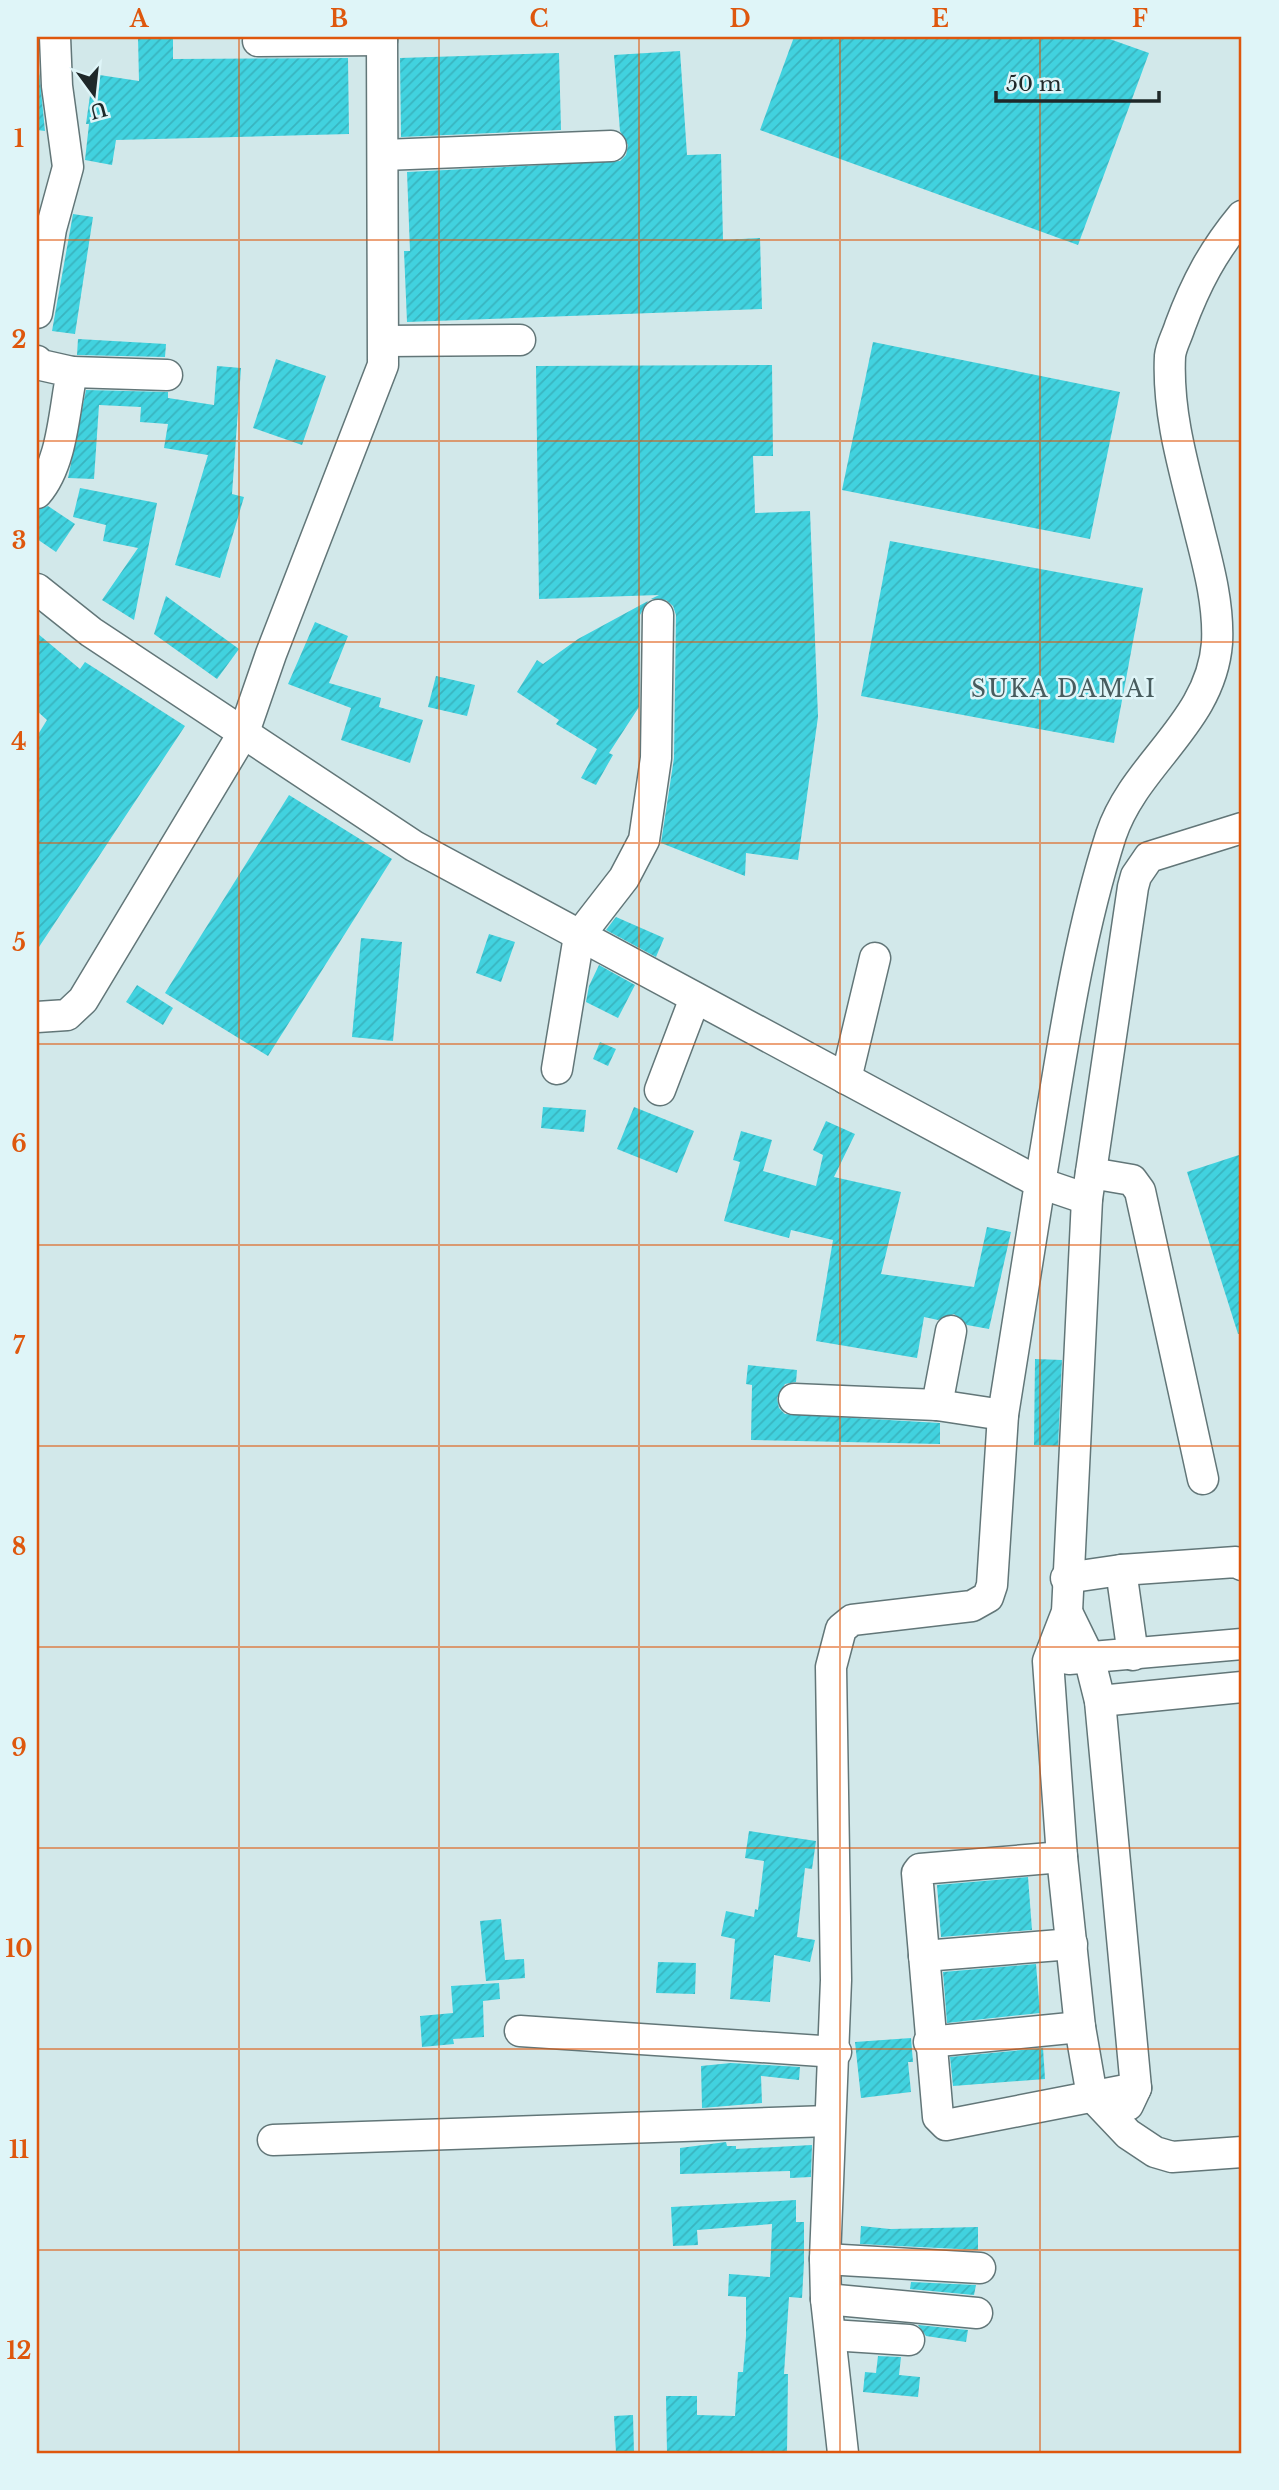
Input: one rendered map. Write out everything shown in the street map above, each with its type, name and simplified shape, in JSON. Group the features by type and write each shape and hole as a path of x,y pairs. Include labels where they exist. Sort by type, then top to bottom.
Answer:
{"street":[{"path":"37,313 51,229 68,167 57,86 55,37"},
{"path":"37,1017 67,1015 83,1000 244,732 271,654 383,365 382,38 258,41"},
{"path":"383,155 611,146"},
{"path":"842,2453 826,2299 825,2259 829,2121 836,2052 831,1667 841,1629 852,1620 972,1606 988,1597 992,1585 1003,1415 1078,968 1112,832 1147,770 1187,725 1205,689 1217,643 1213,582 1171,406 1170,353 1188,303 1213,252 1242,216"},
{"path":"385,341 520,340"},
{"path":"37,360 41,365 72,372 167,375"},
{"path":"37,493 47,480 53,463 72,372"},
{"path":"37,589 91,632 414,846 579,936 1040,1183 1089,1186 1132,1180 1139,1188 1203,1479"},
{"path":"556,1069 579,936 624,878 644,840 656,758 658,615"},
{"path":"1242,828 1149,857 1136,876 1089,1186 1066,1578 1067,1612 1048,1661 1062,1857 1080,2026 1092,2096 1118,2120 1128,2134 1155,2152 1172,2157 1242,2152"},
{"path":"846,1079 875,958"},
{"path":"660,1090 695,998"},
{"path":"937,1405 950,1331"},
{"path":"794,1399 937,1405 1003,1415"},
{"path":"1066,1578 1121,1570 1236,1562 1242,1564"},
{"path":"1121,1570 1132,1655"},
{"path":"1067,1612 1089,1657 1100,1701 1136,2088 1118,2120"},
{"path":"1048,1661 1242,1644"},
{"path":"1100,1701 1242,1687"},
{"path":"1062,1857 920,1869 916,1879 938,2117 946,2125 1136,2088"},
{"path":"923,1956 1072,1944"},
{"path":"929,2042 1080,2026"},
{"path":"520,2031 836,2052"},
{"path":"273,2140 829,2121"},
{"path":"825,2259 980,2268"},
{"path":"826,2299 977,2313"},
{"path":"831,2334 909,2340"}],"building":[{"path":"138,37 173,37 173,59 348,58 349,134 116,140 112,165 85,160 89,124 86,124 93,74 139,81"},
{"path":"794,37 1104,37 1149,53 1078,245 760,130"},
{"path":"680,51 687,155 721,154 723,240 760,238 762,309 407,322 404,251 410,251 407,172 620,161 626,155 628,145 620,131 614,55"},
{"path":"559,53 561,130 401,137 400,58"},
{"path":"37,69 39,70 45,131 37,130"},
{"path":"73,214 93,217 75,334 52,331"},
{"path":"78,339 166,344 165,357 77,355"},
{"path":"873,342 1120,392 1090,539 842,490"},
{"path":"276,359 326,376 302,445 253,428"},
{"path":"772,365 773,456 753,456 755,513 810,511 818,717 798,860 746,853 745,876 661,843 674,758 676,615 673,606 666,600 651,599 659,595 539,599 536,366"},
{"path":"217,366 241,368 232,494 244,497 220,578 175,565 208,455 164,448 168,424 140,422 141,407 99,405 94,479 68,478 86,390 168,392 168,398 214,405"},
{"path":"80,488 157,503 134,620 102,600 138,548 103,541 106,525 73,517"},
{"path":"48,506 75,524 56,552 37,539 37,510"},
{"path":"890,541 1143,588 1114,743 861,696"},
{"path":"166,596 239,649 217,679 154,634"},
{"path":"648,601 640,615 639,707 609,753 613,755 596,785 581,778 597,749 556,724 559,720 517,692 537,660 543,664 578,639"},
{"path":"315,622 348,636 329,683 381,698 379,707 423,720 410,763 341,740 351,708 288,684"},
{"path":"37,633 80,669 85,662 185,726 37,950 37,736 47,720 37,711"},
{"path":"436,676 475,685 467,716 428,707"},
{"path":"289,795 392,859 268,1056 165,993"},
{"path":"616,917 664,938 656,957 606,930"},
{"path":"489,934 515,942 501,982 476,973"},
{"path":"361,938 402,942 393,1041 352,1037"},
{"path":"599,965 635,985 618,1018 586,1002 589,986"},
{"path":"137,985 173,1008 163,1025 126,1002"},
{"path":"600,1042 616,1049 608,1066 593,1059"},
{"path":"543,1107 586,1110 584,1132 541,1128"},
{"path":"634,1107 694,1131 677,1173 617,1149"},
{"path":"826,1121 855,1134 834,1177 901,1192 881,1274 974,1287 987,1227 1011,1232 989,1329 967,1325 954,1314 938,1320 924,1317 917,1358 816,1341 833,1240 791,1230 789,1238 724,1221 740,1162 733,1160 741,1131 772,1140 763,1171 816,1186 823,1155 813,1150"},
{"path":"1242,1154 1242,1333 1238,1334 1187,1172"},
{"path":"1035,1359 1062,1360 1058,1446 1034,1445"},
{"path":"748,1365 797,1370 796,1382 785,1384 777,1398 779,1408 785,1414 940,1423 940,1444 751,1440 752,1385 746,1384"},
{"path":"749,1831 816,1841 812,1869 805,1868 797,1937 815,1940 810,1962 774,1955 770,2002 730,1999 735,1939 721,1936 726,1911 754,1917 755,1909 758,1910 764,1861 745,1858"},
{"path":"1028,1877 1032,1930 941,1937 937,1885"},
{"path":"501,1919 505,1960 524,1959 525,1978 486,1981 480,1921"},
{"path":"658,1962 696,1963 695,1994 656,1993"},
{"path":"1036,1964 1040,2013 947,2023 943,1972"},
{"path":"499,1983 500,1999 483,2001 484,2037 453,2039 454,2044 422,2047 420,2016 453,2013 451,1986"},
{"path":"911,2038 913,2062 908,2062 911,2092 861,2098 855,2042"},
{"path":"1043,2048 1045,2079 953,2086 950,2057"},
{"path":"731,2063 800,2067 799,2080 761,2076 762,2103 702,2108 701,2066"},
{"path":"726,2142 727,2146 736,2146 736,2149 812,2145 811,2177 790,2178 790,2171 680,2174 680,2148"},
{"path":"796,2200 796,2222 804,2222 804,2262 802,2298 789,2297 784,2374 788,2374 787,2453 667,2453 666,2396 697,2396 697,2415 735,2416 738,2372 743,2372 746,2297 728,2296 729,2274 770,2277 772,2224 697,2230 698,2245 673,2246 671,2207"},
{"path":"861,2226 890,2229 978,2227 978,2250 860,2244"},
{"path":"911,2282 976,2285 974,2295 910,2289"},
{"path":"918,2325 968,2330 966,2342 926,2336"},
{"path":"878,2356 901,2357 899,2375 920,2377 918,2397 863,2392 865,2372 876,2373"},
{"path":"633,2415 634,2453 616,2453 614,2416"}],"district":[{"name":"SUKA DAMAI","path":"1064,689"}]}
